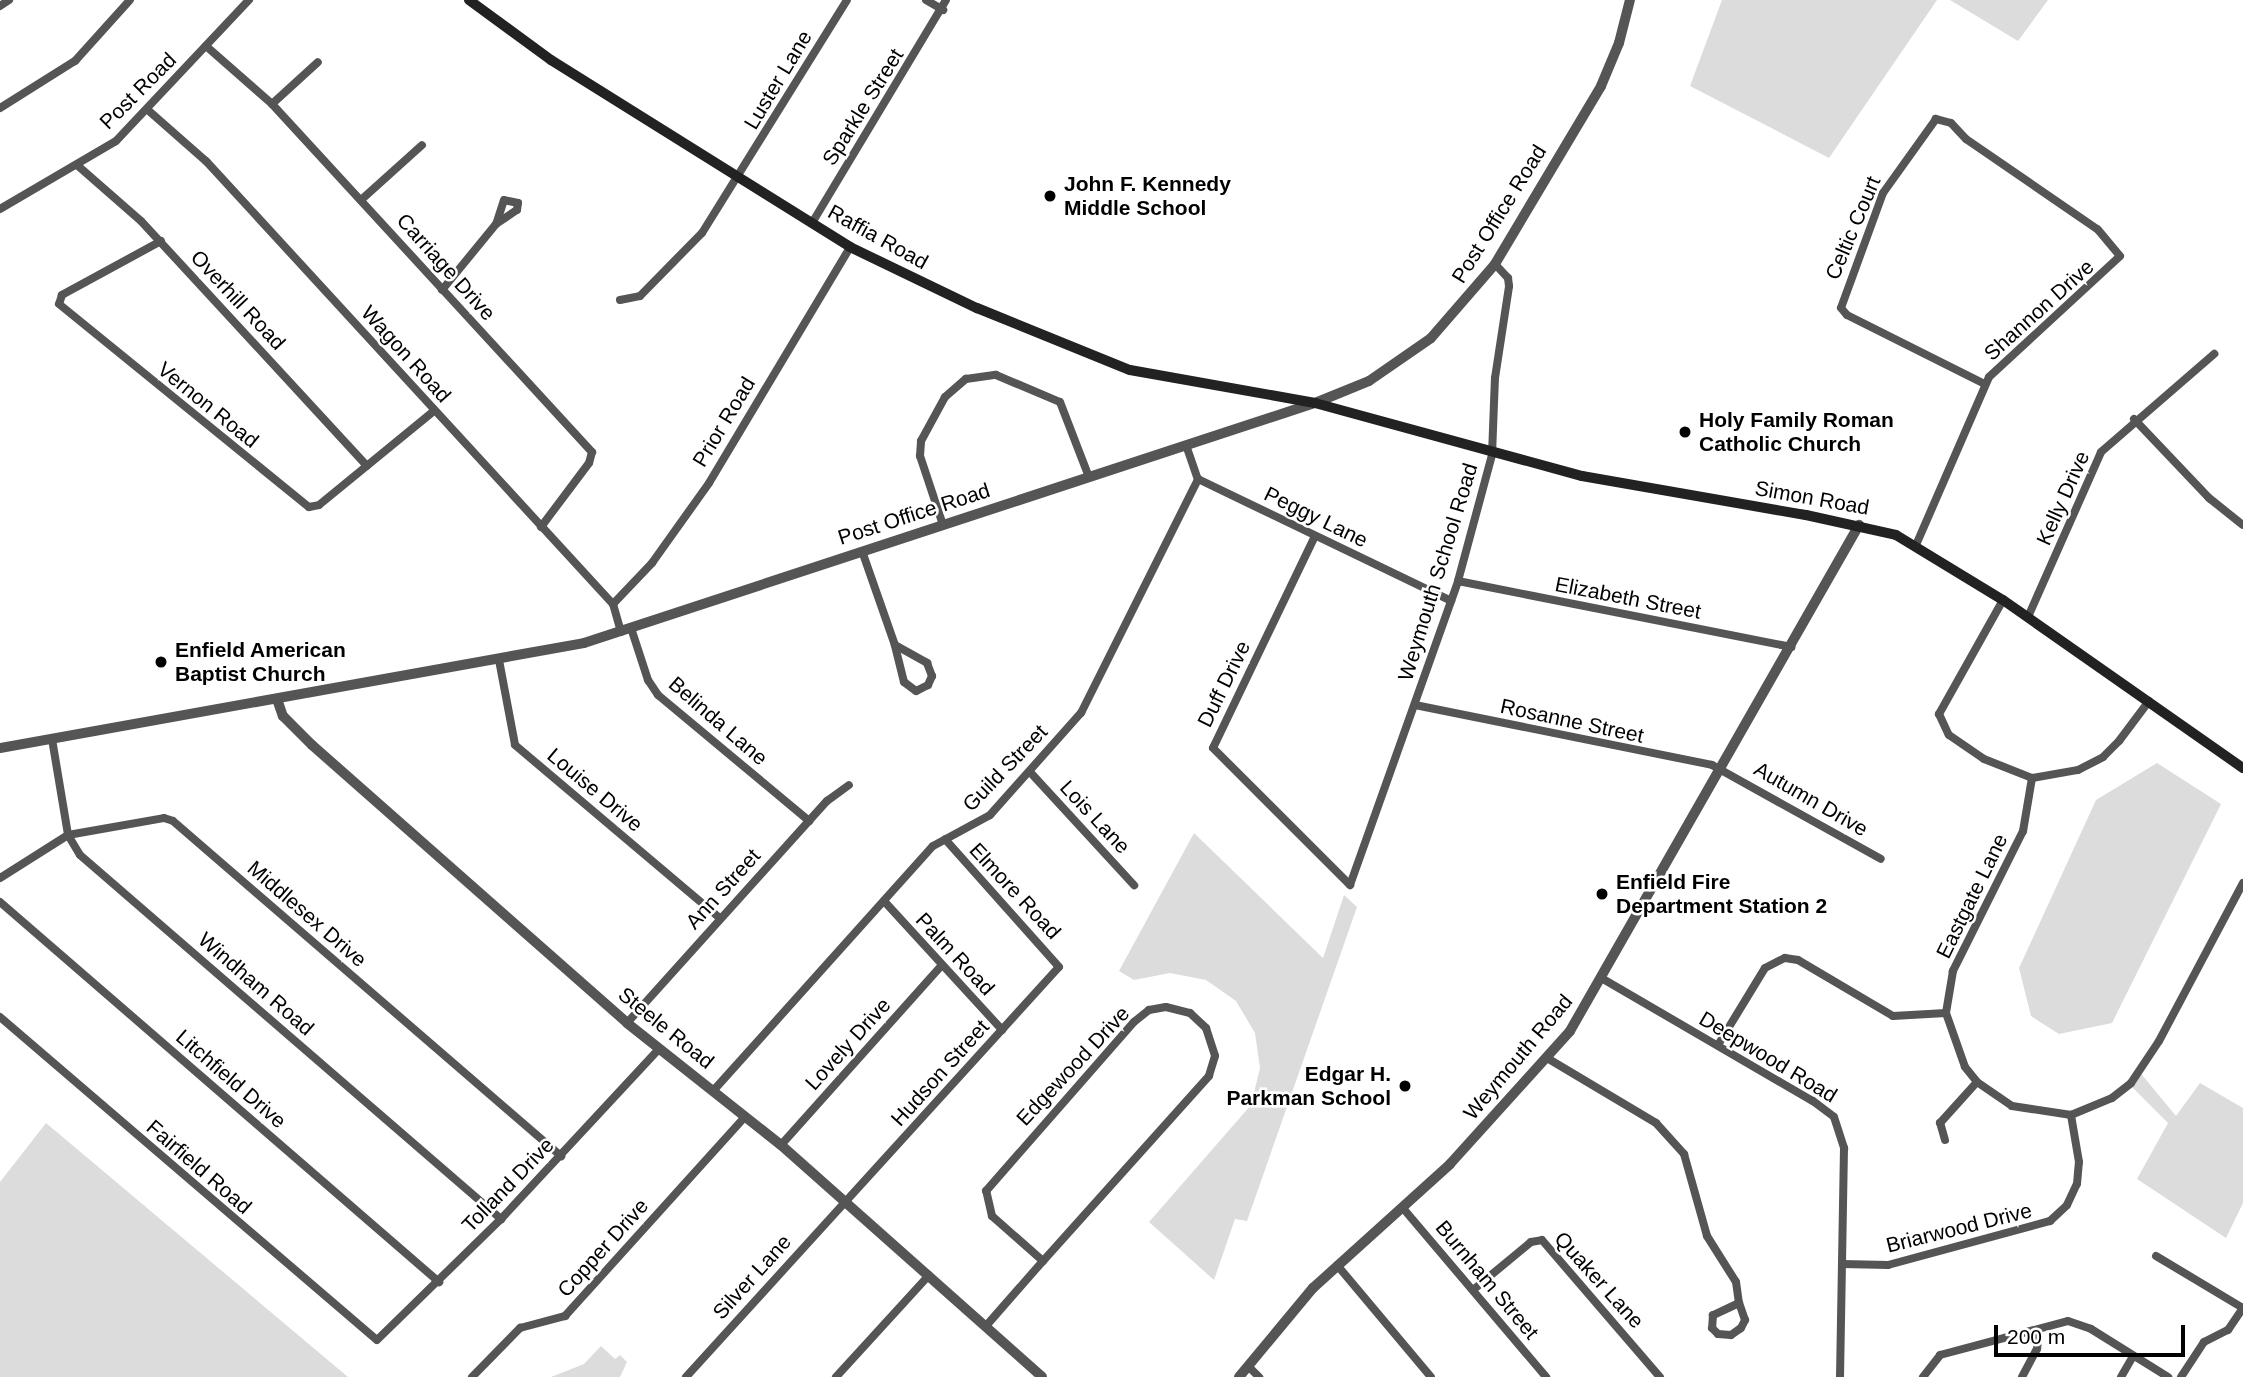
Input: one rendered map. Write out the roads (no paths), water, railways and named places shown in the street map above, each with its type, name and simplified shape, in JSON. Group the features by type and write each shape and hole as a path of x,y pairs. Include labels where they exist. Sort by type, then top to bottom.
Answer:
{"main road":[{"name":"Raffia Road","path":"469,0 551,60 850,247 968,304 1130,370 1315,403"},
{"name":"Simon Road","path":"1315,403 1492,455 1636,487 1859,525 1916,545 2003,600 2242,766"}],"street":[{"path":"0,6 9,0"},
{"path":"0,108 75,61 130,0"},
{"name":"Post Road","path":"0,209 116,141 149,111 249,0"},
{"name":"Luster Lane","path":"620,300 640,296 673,267 738,178 847,0"},
{"path":"926,0 943,10"},
{"name":"Sparkle Street","path":"812,223 943,10 946,0"},
{"name":"Post Office Road","path":"0,748 499,660 626,630 1315,403 1369,381 1407,358 1452,318 1495,264 1601,86 1619,43 1630,0"},
{"name":"Carriage Drive","path":"206,46 272,104 592,452 589,463 541,527"},
{"path":"272,104 318,62"},
{"name":"Wagon Road","path":"149,111 206,161 612,604 626,630"},
{"name":"Celtic Court","path":"1985,384 1847,315 1842,308 1884,193 1928,124 1936,119 1951,123 1966,139 2097,229 2120,256"},
{"path":"361,200 422,145"},
{"name":"Overhill Road","path":"77,165 160,241 366,466"},
{"path":"442,290 496,225"},
{"name":"Vernon Road","path":"160,241 62,295 59,304 309,507 366,466 434,411"},
{"name":"Prior Road","path":"612,604 652,563 709,483 850,247"},
{"name":"Shannon Drive","path":"1916,545 1985,384 2058,310 2116,264 2120,256"},
{"name":"Weymouth School Road","path":"1350,885 1458,581 1492,455 1495,378 1509,286 1495,264"},
{"name":"Kelly Drive","path":"2028,617 2094,463 2134,419 2214,354"},
{"path":"943,525 920,456 920,441 944,397 965,379 996,375 1060,402 1089,477"},
{"path":"2134,419 2209,498 2243,525"},
{"path":"1186,445 1198,479"},
{"name":"Peggy Lane","path":"1198,479 1451,601"},
{"name":"Guild Street","path":"713,1091 884,901 944,839 990,815 1030,772 1091,697 1198,479"},
{"name":"Weymouth Road","path":"1239,1377 1337,1265 1450,1164 1547,1058 1603,979 1859,525"},
{"name":"Duff Drive","path":"1315,536 1213,748 1350,885"},
{"path":"862,551 895,645 904,682 916,691 928,685 932,676 927,663 895,645"},
{"name":"Elizabeth Street","path":"1458,581 1792,647"},
{"path":"2003,600 1941,705 1940,721 1950,735 1984,759 2032,778 2078,770 2103,757 2148,701"},
{"name":"Belinda Lane","path":"626,630 648,680 658,695 809,821"},
{"name":"Louise Drive","path":"499,660 515,745 720,918"},
{"name":"Steele Road","path":"277,699 293,727 627,1023 781,1145 1042,1377"},
{"name":"Rosanne Street","path":"1415,705 1723,769"},
{"name":"Windham Road","path":"52,739 68,835 80,855 501,1219"},
{"name":"Autumn Drive","path":"1723,769 1881,859"},
{"name":"Lois Lane","path":"1030,772 1134,885"},
{"name":"Eastgate Lane","path":"2032,778 2023,831 1953,971 1946,1013 1956,1050 1977,1082 2012,1106 2071,1115"},
{"name":"Ann Street","path":"627,1023 809,821 849,785"},
{"name":"Middlesex Drive","path":"0,878 68,835 164,818 173,821 561,1156"},
{"name":"Elmore Road","path":"944,839 1059,967"},
{"path":"2071,1115 2112,1098 2145,1065 2243,883"},
{"name":"Palm Road","path":"884,901 1002,1030"},
{"name":"Litchfield Drive","path":"0,902 439,1282"},
{"path":"1718,1045 1765,968 1785,958 1798,960 1893,1016 1946,1013"},
{"name":"Lovely Drive","path":"781,1145 941,966"},
{"name":"Hudson Street","path":"847,1203 1059,967"},
{"name":"Deepwood Road","path":"1603,979 1827,1110 1840,1127 1844,1148 1840,1377"},
{"name":"Edgewood Drive","path":"986,1326 1209,1076 1215,1056 1212,1037 1190,1013 1166,1007 1149,1010 1134,1022 989,1185 986,1202 992,1216 1043,1261"},
{"name":"Fairfield Road","path":"0,1017 307,1284 377,1339"},
{"name":"Tolland Drive","path":"377,1339 439,1282 501,1219 659,1049"},
{"path":"1547,1058 1656,1123 1684,1154 1707,1237 1736,1282 1745,1320 1741,1328 1731,1335 1718,1334 1712,1328 1713,1315 1739,1303"},
{"path":"1945,1140 1940,1123 1977,1082"},
{"name":"Briarwood Drive","path":"1842,1264 1888,1265 2050,1221 2067,1205 2077,1184 2079,1162 2071,1115"},
{"name":"Copper Drive","path":"472,1377 520,1328 565,1316 745,1117"},
{"name":"Silver Lane","path":"686,1377 847,1203"},
{"name":"Burnham Street","path":"1402,1207 1546,1377"},
{"name":"Quaker Lane","path":"1473,1290 1531,1242 1542,1240 1660,1377"},
{"path":"2156,1256 2243,1308 2228,1330 2204,1342 2181,1377"},
{"path":"1337,1265 1431,1377"},
{"path":"836,1377 929,1275"},
{"path":"1923,1377 1940,1355 2061,1321 2079,1323 2168,1377"},
{"path":"2022,1377 2037,1349 2039,1329"},
{"path":"2121,1377 2133,1356"},
{"path":"1248,1366 1259,1377"}],"place":[{"name":"John F. Kennedy Middle School","path":"1050,196"},
{"name":"Holy Family Roman Catholic Church","path":"1685,432"},
{"name":"Enfield American Baptist Church","path":"161,662"},
{"name":"Enfield Fire Department Station 2","path":"1602,894"},
{"name":"Edgar H. Parkman School","path":"1405,1086"}]}
